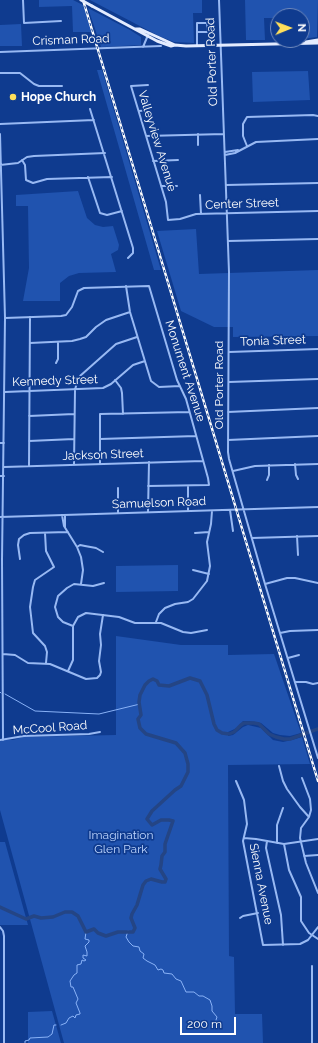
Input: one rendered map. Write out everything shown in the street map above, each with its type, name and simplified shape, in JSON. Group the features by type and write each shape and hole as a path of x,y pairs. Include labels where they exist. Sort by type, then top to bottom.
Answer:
{"main road":[{"name":"Crisman Road","path":"81,0 136,29 140,29 164,44 171,46 270,43"}],"street":[{"path":"23,0 24,23 61,21"},
{"name":"Old Porter Road","path":"219,0 228,241 229,459 318,758"},
{"path":"197,32 208,32 208,23 197,23 197,32 197,46"},
{"path":"143,47 148,35"},
{"name":"Crisman Road","path":"0,52 161,46"},
{"path":"0,73 19,73 34,84 41,86 62,86"},
{"name":"Valleyview Avenue","path":"148,85 131,86 167,207 168,220"},
{"path":"90,109 105,153 134,250 128,258"},
{"path":"139,111 150,110"},
{"path":"247,146 243,136 243,124 247,118 318,115"},
{"path":"0,124 94,120"},
{"path":"0,134 4,318 4,476 1,517 3,654 2,740"},
{"path":"198,134 198,145"},
{"path":"146,136 224,134"},
{"path":"225,153 240,150 256,142 318,140"},
{"path":"1,165 12,164 27,157 34,156 105,153"},
{"path":"22,160 25,165 26,180 33,184 47,179 112,176"},
{"path":"154,161 178,160"},
{"path":"88,177 100,213 107,215 122,211"},
{"path":"226,185 318,182"},
{"path":"161,186 177,186"},
{"path":"200,195 201,214"},
{"name":"Center Street","path":"168,220 201,214 318,211"},
{"path":"228,241 318,239"},
{"path":"4,318 66,315 72,307 78,292 84,288 126,286 130,312 151,381 158,387 180,386"},
{"name":"Monument Avenue","path":"126,286 149,286 180,386 186,400 209,485 188,486"},
{"path":"30,343 72,341 83,338 106,320 130,312"},
{"path":"29,466 30,317"},
{"path":"74,465 75,390 80,376 116,344 137,337"},
{"path":"56,363 58,359 58,342"},
{"name":"Tonia Street","path":"229,352 318,349"},
{"name":"Kennedy Street","path":"4,392 103,388 111,384 133,365 145,360"},
{"path":"229,382 318,379"},
{"path":"115,380 121,388 122,414"},
{"path":"228,412 318,408"},
{"path":"100,464 100,414 189,412"},
{"path":"29,416 74,414"},
{"path":"100,439 196,436"},
{"path":"228,440 318,436"},
{"path":"29,441 74,439"},
{"name":"Jackson Street","path":"4,467 203,461"},
{"path":"148,512 149,462"},
{"path":"295,464 298,479"},
{"path":"232,471 249,467 318,464"},
{"path":"267,480 269,475 269,466"},
{"path":"148,486 188,486 188,511"},
{"path":"118,488 118,513"},
{"name":"Samuelson Road","path":"1,517 318,507"},
{"path":"230,510 232,531"},
{"path":"156,622 165,608 175,604 188,602 195,597 205,585 209,574 207,542 212,520 212,511"},
{"path":"62,515 64,526 77,547 82,565 81,584"},
{"path":"65,515 65,528"},
{"path":"20,559 18,545 21,537 27,534 68,532"},
{"path":"195,533 209,532"},
{"path":"45,533 46,551 54,567 35,580 30,607 33,633 46,649 46,663"},
{"path":"297,536 298,555"},
{"path":"252,538 318,536"},
{"path":"77,547 80,545 96,548 103,552"},
{"path":"193,570 209,574"},
{"path":"265,584 280,579 292,578 318,584"},
{"path":"73,626 66,624 60,619 56,609 56,602 60,594 74,584 93,586 104,583"},
{"path":"68,671 73,660 73,626 77,619 83,614 89,613 122,618 135,623 156,622 168,625 183,632 191,633 206,630"},
{"path":"3,654 15,656 28,663 46,663 88,679 96,678 101,674 100,634 103,615"},
{"path":"280,634 290,631 318,630"},
{"path":"288,658 299,655"},
{"path":"295,682 306,682 313,684 318,683"},
{"name":"McCool Road","path":"2,740 28,736 89,734 100,732"},
{"path":"279,766 287,789 300,808 309,817"},
{"path":"302,778 311,805 311,812 300,830 300,842 318,893"},
{"name":"Sienna Avenue","path":"236,781 244,800 247,824 244,838 263,945 283,945"},
{"path":"277,843 277,825 282,808"},
{"path":"244,838 284,844 318,839"},
{"path":"266,841 266,848 281,915 283,945 300,944 306,941 318,927"},
{"path":"284,844 289,870 301,898 301,921 306,930 318,939"},
{"path":"304,856 318,855"},
{"path":"240,918 258,913"},
{"path":"0,927 4,936 4,1043"},
{"path":"312,966 312,1043"}],"green space":[{"path":"39,0 73,0 83,5 92,32 73,32 72,6 39,7"},
{"path":"90,0 202,0 202,13 193,13 194,43 174,42 159,36"},
{"path":"245,0 318,0 317,37 310,38 310,8 270,8 270,18 264,18 265,40 246,40"},
{"path":"88,8 141,37 141,45 101,47"},
{"path":"21,24 22,46 0,46 0,25"},
{"path":"97,70 102,70 161,270 154,270"},
{"path":"308,71 310,100 253,102 252,72"},
{"path":"78,191 87,218 95,225 103,227 113,226 119,245 118,250 111,254 116,272 79,273 69,276 60,283 60,301 23,301 29,268 28,206 16,206 16,195"},
{"path":"196,229 199,274 318,270 318,336 233,337 233,327 214,327 181,311 157,231"},
{"path":"178,565 178,591 116,592 116,566"},
{"name":"Imagination Glen Park","path":"116,636 181,645 228,645 228,655 274,654 301,733 290,736 280,735 273,733 261,723 249,721 243,721 237,728 228,732 228,736 233,735 248,725 261,728 273,740 283,742 302,737 310,764 228,765 229,956 234,957 235,1014 262,1014 263,1043 64,1043 0,810 0,740 13,740 23,737 116,735"},
{"path":"0,842 5,842 28,925 0,925"},
{"path":"52,1011 61,1043 28,1043 28,1012"}],"waterway":[{"path":"0,907 26,919 34,916 41,918 53,917 65,912 72,912 78,916 86,932 94,929 98,933 106,936 118,932 133,932 135,928 131,918 143,885 146,881 151,879 162,882 165,882 166,879 160,869 162,856 165,852 165,844 173,821 161,820 152,825 147,819 152,811 181,786 188,772 188,764 185,753 176,743 146,734 140,728 138,719 141,715 139,702 140,695 145,685 149,681 153,679 157,681 159,685 169,686 190,678 200,681 207,695 214,724 217,730 222,733 229,734 234,732 244,723 259,724 269,734 284,739 290,739 318,729"},
{"path":"5,694 35,711 99,714 140,704"},
{"path":"128,931 126,937 133,946 139,947 140,951 144,954 143,958 155,965 158,970 161,969 164,973 172,974 176,979 181,981 186,992 194,992 199,996 203,996 210,1000 212,1011 217,1017 216,1020"},
{"path":"61,1025 66,1023 69,1018 73,1016 75,1018 76,1015 80,1014 76,1003 78,999 73,987 71,987 70,981 77,973 77,965 81,964 82,960 86,960 83,958 83,955 87,956 85,946 89,942 89,940 85,939 86,932"},
{"path":"25,1043 25,1041 29,1040 30,1038 48,1037 52,1034 54,1025 56,1025"}],"railway":[{"path":"83,0 318,781"}],"place":[{"name":"Hope Church","path":"13,97"}]}
